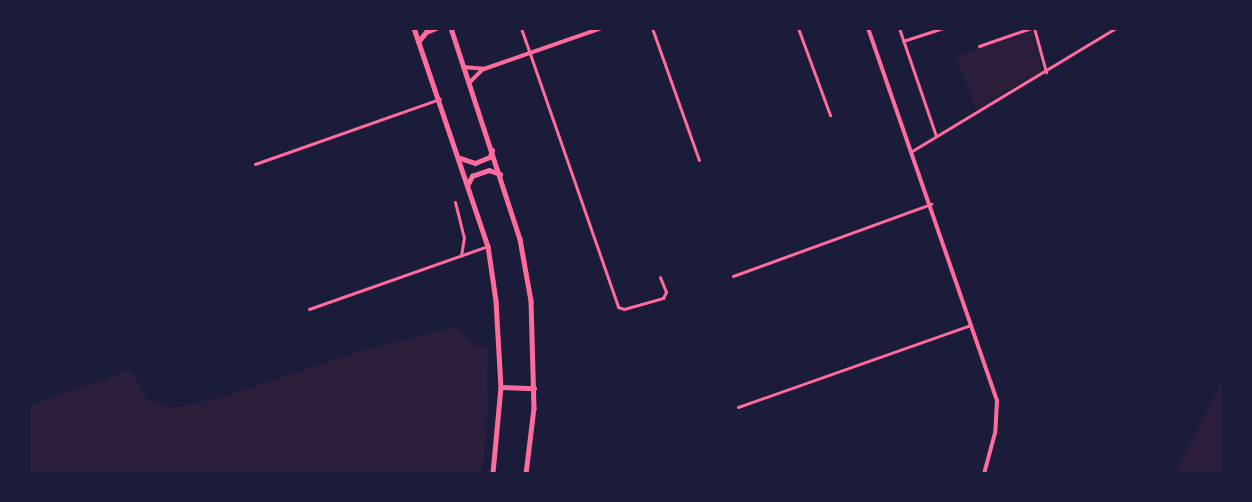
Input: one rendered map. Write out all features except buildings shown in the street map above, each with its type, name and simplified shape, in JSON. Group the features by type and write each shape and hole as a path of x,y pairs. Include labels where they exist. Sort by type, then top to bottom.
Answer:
{"main road":[{"path":"414,28 488,246 496,301 501,387 493,474"},
{"path":"418,42 426,32 436,28"},
{"path":"450,29 492,146 520,239 531,301 534,388 526,474"},
{"path":"460,158 475,163 490,157 492,146"},
{"path":"468,184 472,176 489,170 500,174"},
{"path":"501,387 534,388"}],"street":[{"path":"521,28 618,307 624,309 663,298 666,292 660,277"},
{"path":"463,67 484,69 530,55 602,28"},
{"path":"652,28 699,160"},
{"path":"798,28 830,115"},
{"path":"868,28 931,204 997,400 995,433 984,474"},
{"path":"899,28 936,136"},
{"path":"903,41 943,28"},
{"path":"979,46 1032,28 1046,72"},
{"path":"912,152 1116,28"},
{"path":"468,84 484,69"},
{"path":"255,164 440,99"},
{"path":"455,202 464,237 461,256"},
{"path":"733,276 931,204"},
{"path":"309,309 488,246"},
{"path":"738,407 972,325"}],"shaded area":[{"path":"1032,31 1042,71 976,109 956,57"},
{"path":"456,327 472,344 488,349 487,434 481,473 29,473 29,406 130,370 148,400 171,408 218,398 365,349"},
{"path":"1223,379 1223,473 1175,473 1221,383"}]}
